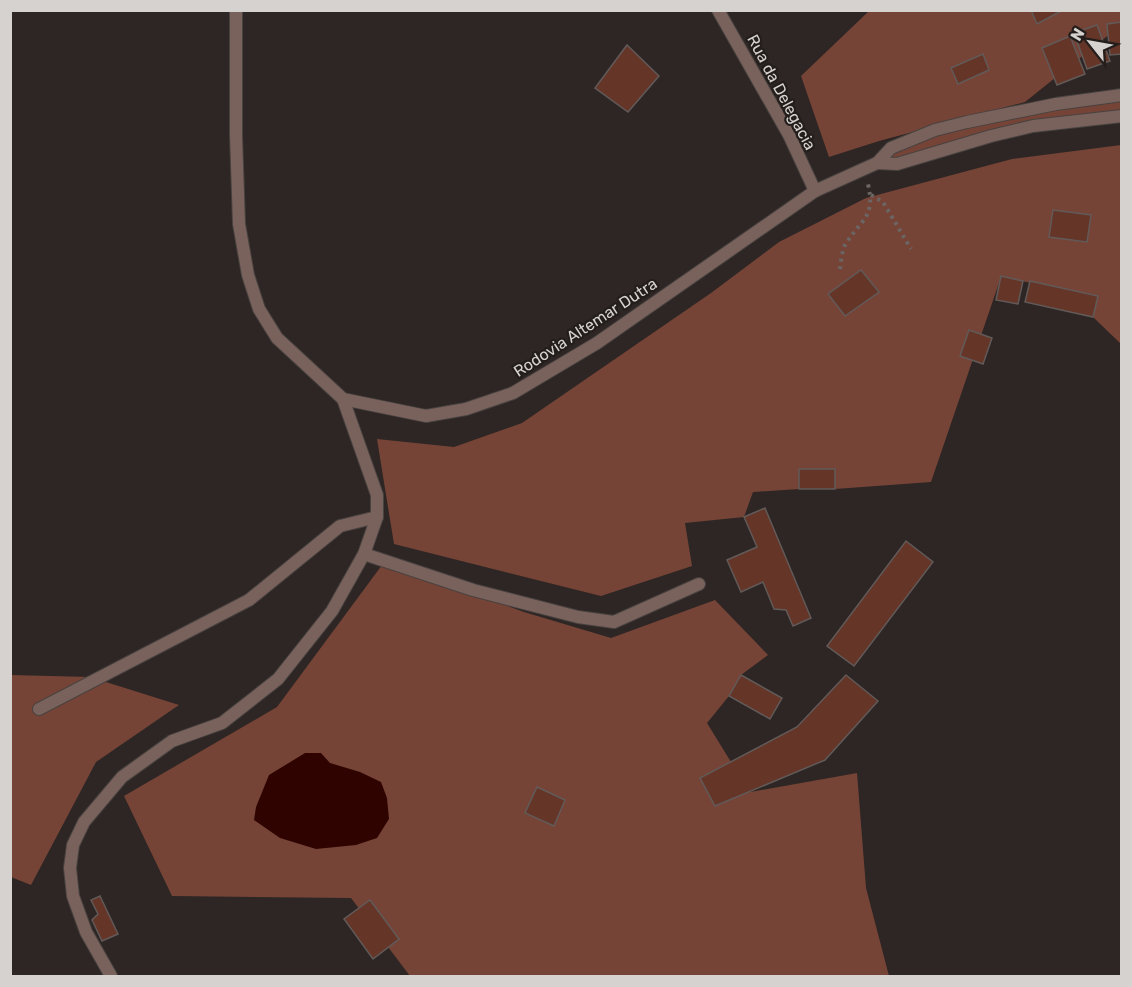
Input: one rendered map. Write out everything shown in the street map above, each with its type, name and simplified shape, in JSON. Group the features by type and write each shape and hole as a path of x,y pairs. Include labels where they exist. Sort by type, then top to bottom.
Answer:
{"street":[{"path":"111,976 86,932 73,896 70,868 72,845 84,822 122,777 172,741 222,723 278,679 333,611 364,554 377,518 377,495 344,399 277,338 260,309 248,275 239,224 236,10"},
{"name":"Rua da Delegacia","path":"718,10 789,135 815,191"},
{"path":"877,163 891,148 935,130 1056,104 1122,95"},
{"path":"877,163 897,164 1033,126 1122,116"},
{"name":"Rodovia Altemar Dutra","path":"344,399 426,416 466,409 513,393 597,343 815,191 877,163"},
{"path":"39,710 249,600 340,526 377,518"},
{"path":"364,554 473,590 578,617 614,622 699,584"}],"path":[{"path":"840,269 844,246 866,220 871,199 864,168"},
{"path":"870,194 883,202 911,249"}],"shaded area":[{"path":"869,11 1121,11 1121,25 1025,102 879,141 829,157 801,76"},
{"path":"1121,95 1121,116 1089,119 877,163 911,140"},
{"path":"1121,145 1121,344 1093,317 1098,296 1001,277 931,482 753,492 744,517 685,523 692,566 601,596 394,544 377,439 454,447 522,423 711,293 779,242 866,198 1012,159"},
{"path":"385,561 524,612 611,638 715,600 768,655 741,675 729,696 707,723 731,762 700,778 711,799 857,773 866,888 889,976 410,976 351,898 172,896 124,796 277,707"},
{"path":"10,675 90,677 179,705 96,762 31,885 11,877"},
{"path":"305,753 321,753 330,763 360,772 381,782 387,798 389,819 377,838 356,845 316,849 280,838 254,820 256,807 269,775"}],"building":[{"path":"1031,10 1063,10 1037,24"},
{"path":"1122,22 1122,54 1110,55 1107,24"},
{"path":"1097,25 1110,61 1087,69 1074,33"},
{"path":"1070,36 1085,74 1057,85 1042,48"},
{"path":"627,45 659,76 628,112 595,88"},
{"path":"983,54 989,70 958,84 951,68"},
{"path":"1053,210 1091,215 1087,242 1049,237"},
{"path":"861,270 879,292 845,316 828,294"},
{"path":"1001,276 1023,281 1018,304 996,300"},
{"path":"1030,281 1098,296 1093,317 1025,302"},
{"path":"969,330 992,338 983,364 960,356"},
{"path":"799,469 835,469 835,489 799,489"},
{"path":"765,508 811,618 793,626 786,610 774,609 763,582 741,592 727,560 757,547 744,517"},
{"path":"906,541 933,562 854,666 827,646"},
{"path":"741,675 782,698 770,719 729,696"},
{"path":"846,675 878,701 825,760 715,806 700,778 797,727"},
{"path":"537,787 565,800 554,826 525,813"},
{"path":"100,896 118,934 102,941 92,920 98,914 91,900"},
{"path":"370,900 399,939 373,959 344,919"}]}
